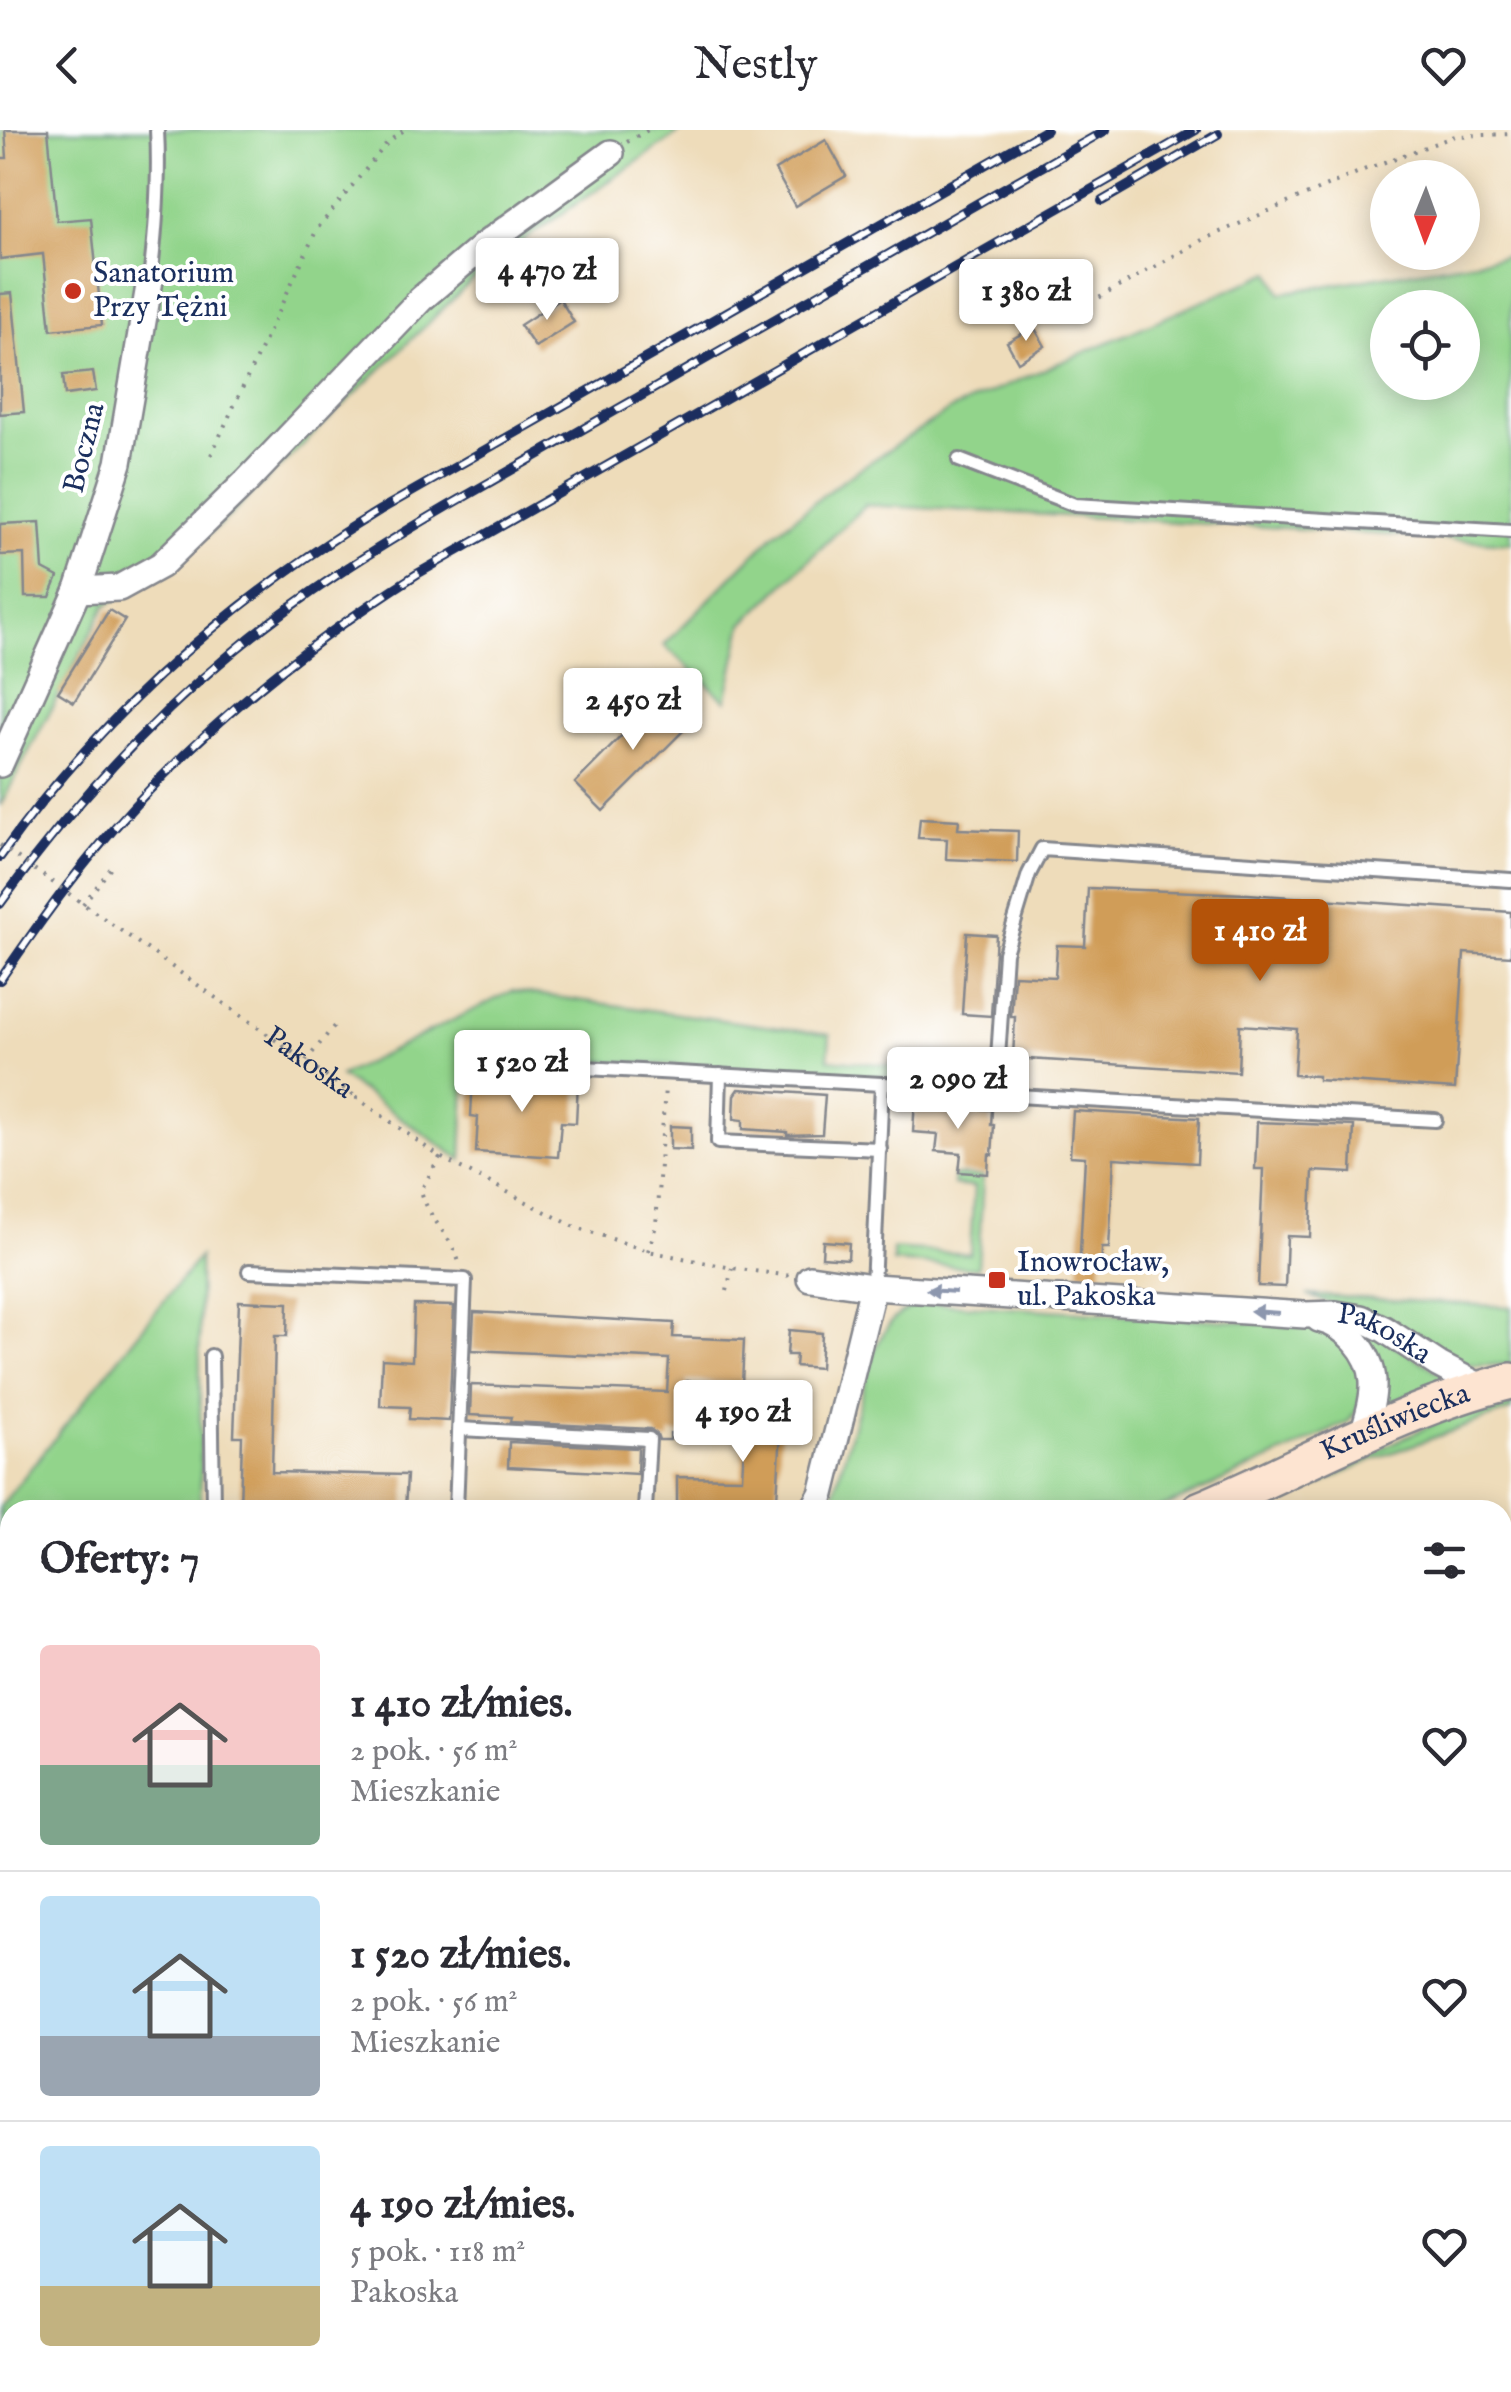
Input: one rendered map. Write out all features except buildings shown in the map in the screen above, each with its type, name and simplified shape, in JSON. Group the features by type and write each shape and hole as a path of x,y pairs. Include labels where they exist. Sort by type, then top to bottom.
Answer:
{"main road":[{"name":"Kruśliwiecka","path":"1221,1500 1362,1436 1497,1384"}],"street":[{"path":"78,590 119,588 161,564 247,481 418,295 607,149"},
{"name":"Boczna","path":"0,764 78,590 118,464 150,280"},
{"name":"Pakoska","path":"810,1278 873,1287 1336,1314 1361,1318 1384,1328 1440,1365 1497,1384"},
{"path":"820,1500 873,1287"},
{"name":"Pakoska","path":"1304,1315 1342,1328 1369,1364 1372,1392 1362,1436"}],"lane":[{"name":"Boczna","path":"150,280 158,217 157,130"},
{"path":"959,460 1075,505 1511,531"},
{"path":"996,1088 1004,952 1029,874 1042,848 1511,880"},
{"path":"472,1062 996,1088 1016,1096 1434,1120"},
{"path":"720,1076 718,1142 880,1150"},
{"path":"873,1287 882,1084"},
{"path":"249,1270 465,1280 456,1500"},
{"path":"211,1356 213,1500"},
{"path":"460,1429 650,1439 646,1500"}],"path":[{"path":"211,455 317,229 388,142 404,130"},
{"path":"1072,313 1204,239 1366,169 1456,136 1511,134"},
{"name":"Pakoska","path":"0,845 308,1058 440,1157 573,1226 648,1252 810,1278"},
{"path":"86,901 114,864"},
{"path":"308,1058 338,1021"},
{"path":"648,1252 656,1226 666,1072"},
{"path":"440,1157 421,1190 426,1208 454,1246 465,1280"},
{"path":"727,1291 732,1268"}],"green space":[{"path":"0,130 683,130 489,264 223,522 168,568 106,605 0,806"},
{"path":"1511,255 1511,543 865,505 743,624 726,701 664,645 774,534 844,479 950,410 1271,272 1281,293 1420,270 1480,270 1480,260"},
{"path":"512,991 830,1035 828,1059 907,1067 906,1078 466,1054 462,1160 340,1076"},
{"path":"954,1175 983,1177 978,1268 893,1262 893,1249 970,1254 974,1187 953,1185"},
{"path":"199,1257 201,1500 6,1500"},
{"path":"1307,1295 1511,1307 1511,1364 1475,1366 1454,1362"},
{"path":"918,1305 1316,1326 1326,1329 1358,1361 1363,1389 1357,1411 1348,1422 1180,1500 834,1500 874,1351 894,1319"},
{"path":"1372,1331 1450,1379 1379,1408 1362,1337"},
{"path":"1511,1397 1511,1410 1371,1460 1288,1500 1271,1500 1444,1419"}],"railway":[{"path":"0,857 39,805 125,709 221,622 325,545 1046,130"},
{"path":"0,904 80,802 139,739 201,679 312,592 450,505 1106,130"},
{"path":"0,980 78,872 126,815 242,702 327,635 417,574 1196,130"},
{"path":"1102,201 1218,134"}],"place":[{"name":"Sanatorium Przy Tężni","path":"73,291"},
{"name":"Inowrocław, ul. Pakoska","path":"997,1280"}]}
